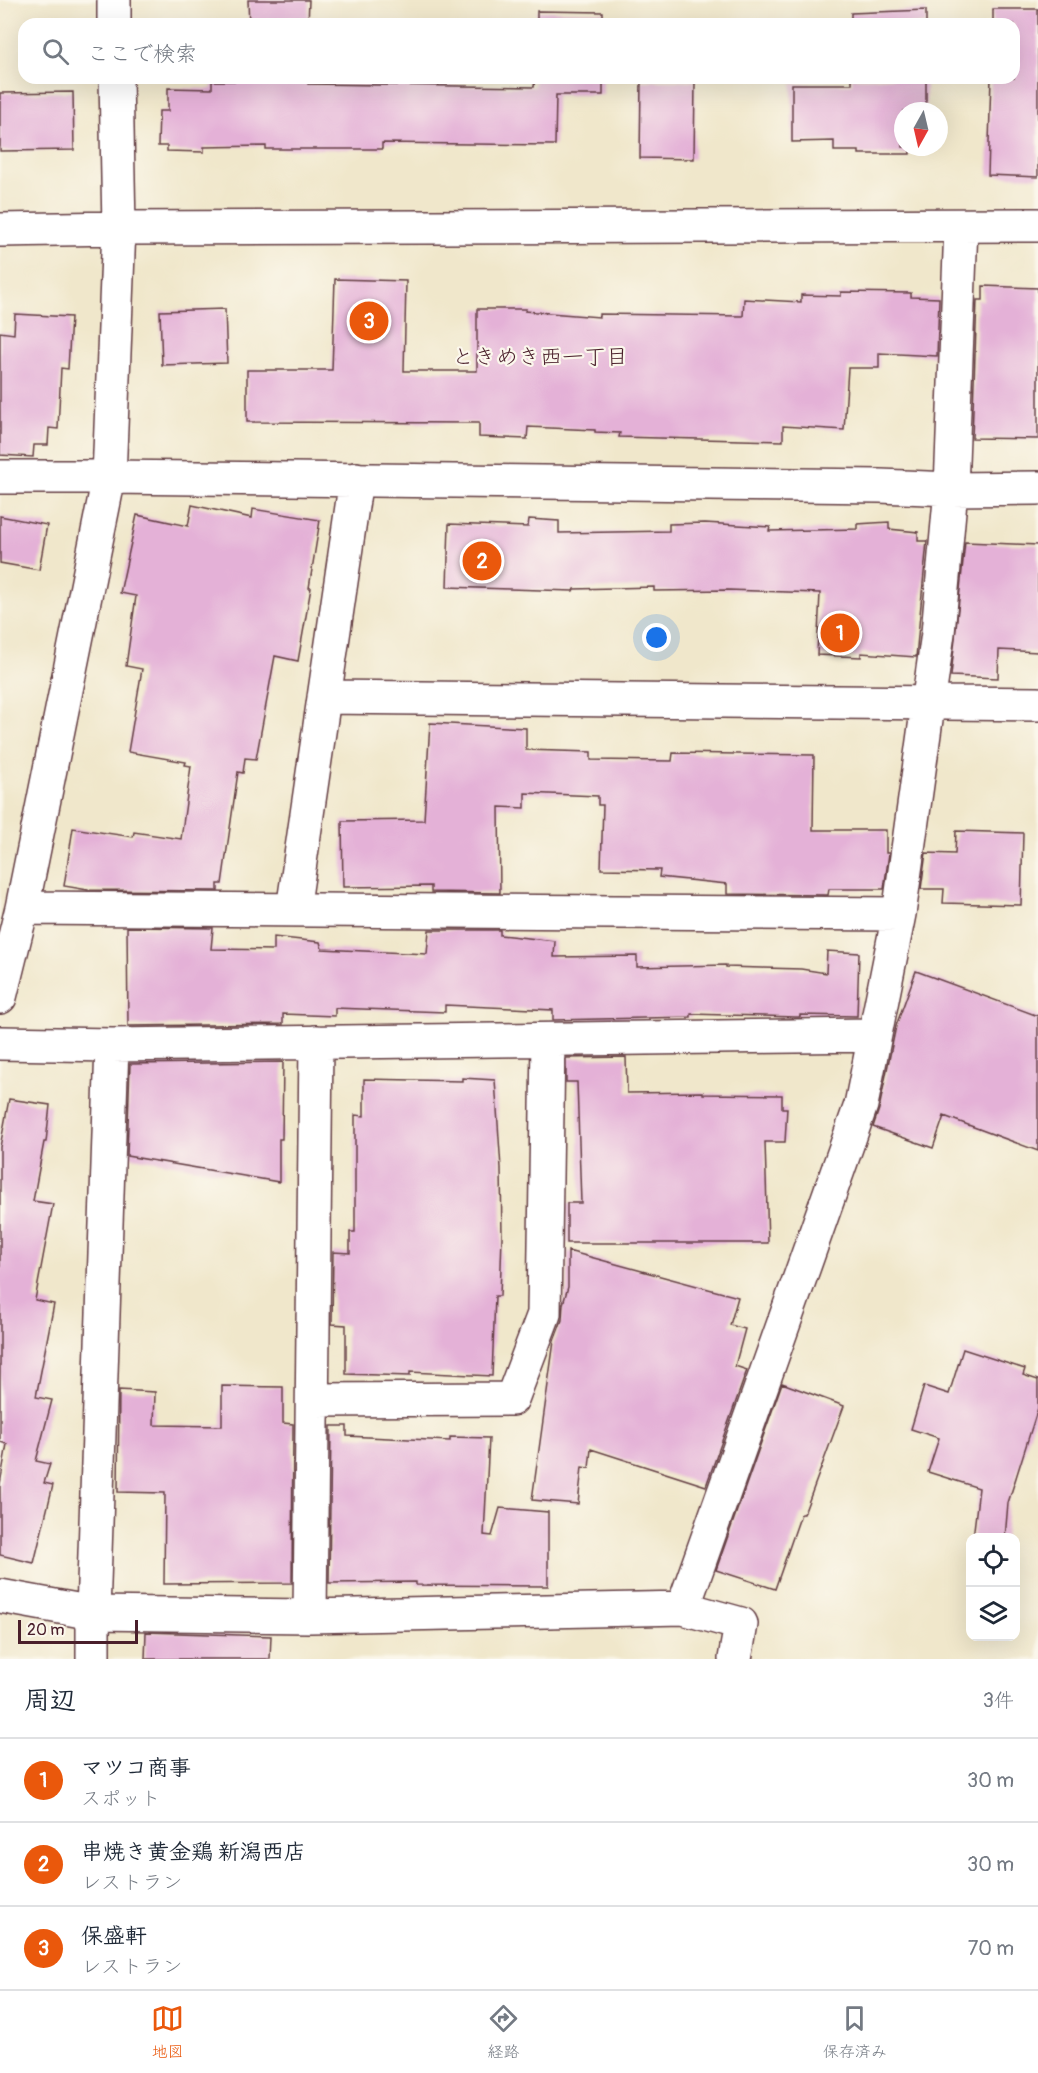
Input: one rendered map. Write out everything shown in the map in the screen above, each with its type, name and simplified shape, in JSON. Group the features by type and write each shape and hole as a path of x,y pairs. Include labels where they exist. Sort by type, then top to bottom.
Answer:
{"street":[{"path":"114,0 114,18"},
{"path":"0,997 22,908 109,477 119,228 116,84"},
{"path":"0,230 1038,225"},
{"path":"683,1608 861,1105 899,914 938,633 951,489 961,226"},
{"path":"0,477 356,479 880,486 951,489 1038,488"},
{"path":"292,910 356,479"},
{"path":"324,697 1038,704"},
{"path":"22,908 899,914"},
{"path":"0,1043 112,1045 875,1035"},
{"path":"313,1400 512,1399 544,1314 548,1040"},
{"path":"310,1616 316,1042"},
{"path":"93,1659 112,1045"},
{"path":"0,1596 93,1613 310,1616 683,1608 741,1624 735,1659"}],"building":[{"path":"248,0 309,0 308,18 249,18"},
{"path":"993,9 1038,9 1038,177 988,175 991,84 1020,84 1020,18 993,18"},
{"path":"926,10 926,18 851,18 851,13"},
{"path":"537,11 603,12 603,18 537,18"},
{"path":"212,84 534,87 534,84 603,84 603,95 556,95 555,145 382,143 382,149 204,147 204,152 167,151 167,146 158,146 159,111 168,111 168,88 212,89"},
{"path":"641,84 695,84 694,159 640,158"},
{"path":"792,84 926,84 926,102 894,102 894,154 834,151 834,141 792,142"},
{"path":"73,92 74,150 0,151 0,93"},
{"path":"335,279 406,281 404,371 477,371 477,309 526,309 525,311 599,317 599,314 743,316 744,299 801,302 801,295 841,296 841,292 911,293 911,297 939,298 937,356 879,353 879,368 848,368 844,430 783,426 783,441 619,437 620,433 595,432 595,430 528,427 527,439 479,437 479,423 247,422 247,370 332,370"},
{"path":"983,286 1038,288 1038,439 972,438 977,300 983,300"},
{"path":"225,309 227,363 162,365 160,311"},
{"path":"15,314 71,317 68,369 61,368 58,429 49,428 48,445 34,445 33,457 0,455 0,332 14,334"},
{"path":"192,505 252,518 253,509 320,520 298,661 275,656 256,759 245,758 243,773 238,772 222,884 218,884 218,891 88,890 64,886 73,828 133,837 134,832 181,839 191,766 185,765 186,762 128,752 142,669 126,666 136,596 120,593 137,515 188,526"},
{"path":"0,516 47,525 39,570 0,563"},
{"path":"529,519 559,521 559,533 669,531 669,524 705,523 770,527 769,531 857,529 857,524 889,522 889,529 918,532 918,541 927,541 916,657 861,653 861,657 817,655 820,593 728,590 654,591 654,587 574,589 573,591 447,587 449,524 528,527"},
{"path":"965,542 1038,545 1038,652 999,650 998,678 951,676"},
{"path":"430,723 526,728 526,750 591,752 591,760 672,761 673,753 814,755 813,830 886,830 886,853 889,853 884,889 829,889 828,895 727,894 727,884 659,877 660,870 601,869 603,805 598,805 598,796 525,793 525,808 499,807 500,893 431,892 431,886 343,887 342,821 424,820"},
{"path":"956,831 1023,833 1021,905 943,903 944,889 921,889 926,853 955,854"},
{"path":"127,927 213,928 211,949 274,950 274,937 320,942 322,949 427,954 429,930 500,930 500,935 555,941 554,957 637,956 637,967 726,965 726,967 801,969 826,973 827,951 859,953 857,1016 691,1014 691,1017 553,1020 553,1010 445,1005 445,1012 335,1008 335,1016 283,1014 283,1024 128,1026"},
{"path":"916,971 1038,1016 1038,1151 944,1116 933,1148 873,1127 879,1109 896,1026"},
{"path":"626,1057 627,1093 703,1092 703,1094 782,1095 782,1108 787,1108 785,1142 765,1142 768,1243 567,1243 567,1203 581,1203 577,1082 566,1082 566,1058"},
{"path":"283,1062 279,1182 127,1156 130,1064"},
{"path":"462,1078 495,1080 501,1168 502,1237 500,1296 495,1296 492,1376 410,1372 410,1376 346,1374 346,1325 332,1324 333,1252 350,1253 350,1232 355,1232 355,1115 364,1116 364,1079 462,1081"},
{"path":"9,1099 50,1105 46,1142 44,1142 33,1201 53,1204 35,1300 54,1304 36,1397 52,1400 36,1461 50,1464 44,1483 53,1485 34,1563 0,1555 0,1484 7,1444 0,1442 0,1147"},
{"path":"568,1251 738,1297 730,1325 745,1329 735,1366 747,1370 706,1486 591,1449 589,1468 582,1467 578,1504 532,1500 554,1341 562,1320 563,1304 568,1287"},
{"path":"963,1349 1025,1369 1023,1375 1038,1380 1038,1408 1008,1503 1005,1533 974,1533 979,1488 928,1472 939,1438 911,1429 924,1386 949,1394"},
{"path":"782,1383 844,1406 804,1514 801,1514 775,1589 716,1570"},
{"path":"222,1386 283,1387 283,1423 293,1424 292,1583 164,1584 165,1493 118,1492 119,1390 155,1392 154,1425 222,1426"},
{"path":"331,1426 347,1426 347,1436 450,1441 450,1437 489,1438 484,1535 492,1536 500,1508 548,1512 548,1586 416,1585 416,1582 329,1583"},
{"path":"146,1632 271,1636 270,1659 145,1659"}],"place":[{"name":"保盛軒","path":"369,321"},
{"name":"串焼き黄金鶏 新潟西店","path":"482,561"},
{"name":"マツコ商事","path":"840,633"}],"district":[{"name":"ときめき西一丁目","path":"540,357"}]}
